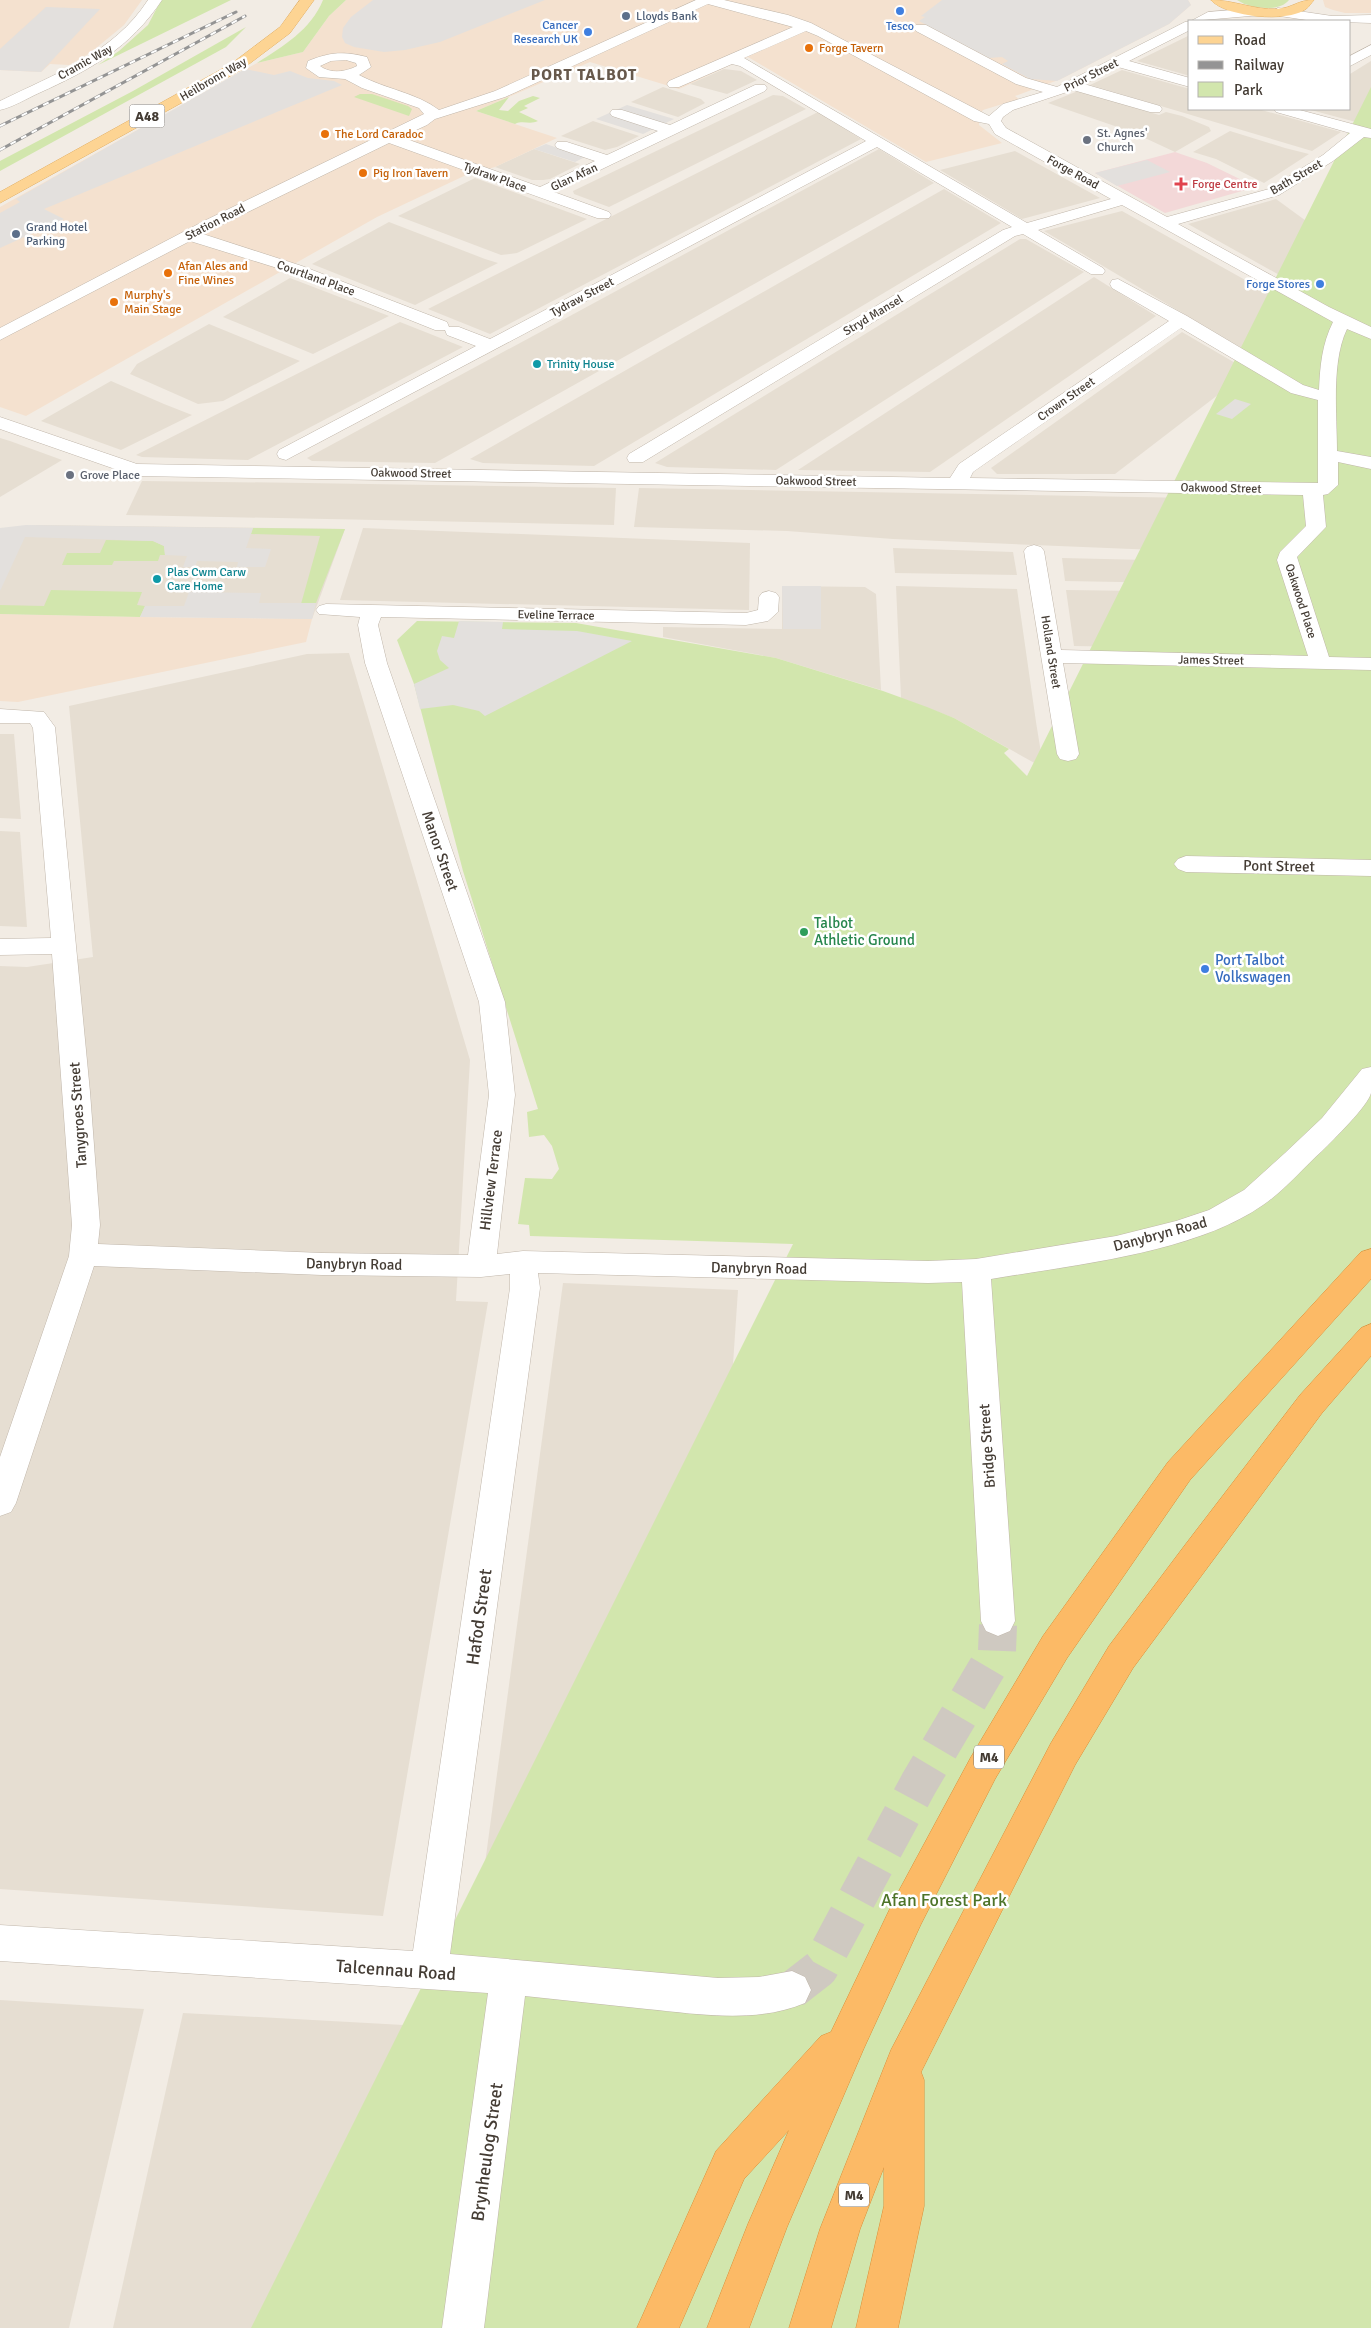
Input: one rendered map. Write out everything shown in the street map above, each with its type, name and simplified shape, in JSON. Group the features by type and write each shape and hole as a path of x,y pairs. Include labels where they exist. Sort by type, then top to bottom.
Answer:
{"highway":[{"name":"M4","path":"728,2328 768,2224 850,2034 908,1911 983,1768 1055,1647 1086,1600 1179,1471 1371,1260"},
{"name":"M4","path":"810,2328 840,2229 905,2064 1063,1754 1121,1657 1311,1404 1371,1336"},
{"path":"658,2328 730,2165 850,2034"},
{"path":"877,2328 904,2206 905,2064"}],"main road":[{"name":"Heilbronn Way","path":"0,198 236,67 270,44 288,26 307,0"},
{"path":"1219,1 1232,7 1257,12 1278,12 1305,3"},
{"name":"Heilbronn Way","path":"122,114 218,62 253,37"}],"street":[{"name":"Cramic Way","path":"0,106 112,48 141,22 154,0"},
{"name":"Forge Road","path":"707,0 806,26 823,33 978,118 994,122 1000,131 1342,321 1371,334"},
{"name":"Station Road","path":"0,335 189,235 323,167 422,122 431,115 441,114 500,94 707,0"},
{"path":"1203,19 1219,1"},
{"path":"1305,3 1345,18"},
{"path":"1203,19 1257,12"},
{"path":"1278,12 1332,20 1345,18 1371,19"},
{"path":"674,84 806,26"},
{"name":"Prior Street","path":"994,122 996,115 1008,107 1058,92 1188,26"},
{"path":"921,28 994,62 1021,81 1058,92"},
{"path":"1351,61 1371,49"},
{"path":"731,59 745,63 1097,271"},
{"path":"1117,62 1188,82"},
{"path":"347,74 367,85 424,105 430,109 431,115"},
{"path":"1072,84 1155,109"},
{"name":"Glan Afan","path":"539,193 673,131 760,88"},
{"path":"707,95 731,102"},
{"path":"1286,110 1367,132"},
{"path":"617,113 673,131"},
{"name":"Bath Street","path":"1164,223 1274,192 1367,132"},
{"name":"Tydraw Place","path":"387,137 603,215"},
{"name":"Tydraw Street","path":"286,454 871,144 879,142"},
{"name":"Glan Afan","path":"562,144 610,160"},
{"name":"Stryd Mansel","path":"636,458 1009,233 1124,200"},
{"name":"Courtland Place","path":"189,235 296,269 489,345"},
{"path":"1118,284 1297,389 1310,394 1326,396"},
{"name":"Crown Street","path":"960,484 960,475 966,468 1180,320"},
{"path":"1311,490 1321,490 1328,485 1329,456 1326,396 1335,330 1342,321"},
{"name":"Oakwood Street","path":"0,423 135,470 1311,490"},
{"path":"1329,456 1371,463"},
{"name":"Oakwood Place","path":"1311,490 1314,498 1316,527 1287,556 1287,560 1321,663"},
{"name":"Holland Street","path":"1034,551 1068,754"},
{"name":"Eveline Terrace","path":"326,610 746,619 761,617 768,612 769,597"},
{"name":"Manor Street","path":"372,610 368,625 376,663 492,1002 502,1095"},
{"name":"James Street","path":"1051,656 1371,664"},
{"name":"Tanygroes Street","path":"0,716 36,717 44,727 86,1225 83,1256 0,1504"},
{"name":"Pont Street","path":"1186,864 1371,868"},
{"path":"0,947 37,947 63,944"},
{"name":"Danybryn Road","path":"83,1256 481,1266 523,1262 928,1272 976,1270 1116,1247 1180,1231 1219,1217 1254,1198 1295,1160 1332,1125 1371,1076"},
{"name":"Hillview Terrace","path":"481,1266 502,1095"},
{"name":"Hafod Street","path":"429,1972 525,1288 523,1262"},
{"name":"Bridge Street","path":"976,1270 998,1621"},
{"name":"Talcennau Road","path":"0,1943 509,1976 718,1997 759,1996 792,1990"},
{"name":"Brynheulog Street","path":"463,2328 509,1976"}],"shaded area":[{"path":"0,0 142,0 124,25 90,53 69,65 50,64 41,72 0,70"},
{"path":"346,0 1188,0 1191,5 1169,24 1061,79 1015,96 1019,99 983,110 979,118 979,125 1002,143 926,162 748,57 679,89 590,62 476,111 557,138 495,167 464,176 377,217 26,416 0,407 0,207 257,63 303,52 329,16"},
{"path":"373,0 545,0 440,42 405,50 384,52 354,47 345,43 342,37 343,28 351,17"},
{"path":"942,0 1188,0 1191,5 1169,24 1057,81 1030,79 1002,64 1008,61 1002,57 989,58 919,21 925,17 921,16"},
{"path":"1323,0 1371,0 1371,13 1345,13 1333,10 1325,7"},
{"path":"46,7 100,9 41,72 0,70 0,49"},
{"path":"1188,36 1188,75 1137,61"},
{"path":"1371,61 1371,112 1356,122 1311,110 1351,110 1351,73"},
{"path":"245,69 274,75 290,71 308,78 334,81 342,85 44,209 64,219 0,248 0,213 20,202 16,199"},
{"path":"724,69 741,71 757,80 727,94 690,84"},
{"path":"1122,70 1188,88 1188,110 1262,110 1341,132 1312,151 1090,85"},
{"path":"663,87 701,99 705,103 678,117 631,102"},
{"path":"1078,91 1159,115 1166,112 1182,116 1209,127 1211,131 1175,152 1132,132 1048,103"},
{"path":"773,95 783,96 806,109 609,207 574,194 573,191"},
{"path":"627,105 674,119 643,134 596,119"},
{"path":"818,112 861,139 490,334 428,309"},
{"path":"593,121 639,136 617,147 605,150 561,136"},
{"path":"1230,131 1309,154 1264,183 1216,159 1193,152"},
{"path":"546,144 585,157 575,162 534,149"},
{"path":"534,149 580,164 550,179 543,180 532,180 495,167"},
{"path":"879,149 934,183 435,463 312,461 307,458"},
{"path":"1015,151 1100,198 1022,219 940,170"},
{"name":"Forge Centre","path":"1175,152 1207,163 1256,187 1165,213 1095,173"},
{"path":"1147,160 1170,172 1117,186 1095,173"},
{"path":"475,178 587,219 517,253 501,255 398,216"},
{"path":"944,189 1001,223 594,466 483,463 470,459"},
{"path":"1276,199 1324,234 1299,286 1188,224"},
{"path":"1122,211 1315,319 1302,384 1044,231"},
{"path":"389,222 498,263 415,305 312,264"},
{"path":"1020,239 1026,239 1084,272 776,470 667,467 655,463"},
{"path":"1094,277 1156,316 930,472 798,470"},
{"path":"290,278 389,316 313,354 223,317"},
{"path":"400,322 463,347 248,460 142,457 136,455"},
{"path":"209,324 300,361 223,401 198,404 130,374 137,364"},
{"path":"1182,332 1249,371 1115,474 997,474 991,468"},
{"path":"111,381 192,415 121,450 41,421"},
{"path":"1235,399 1251,404 1232,419 1216,414"},
{"path":"0,438 10,441 62,460 0,497"},
{"path":"142,481 616,488 614,525 126,515"},
{"path":"639,488 1305,500 1275,555 893,539 787,531 634,527"},
{"path":"26,525 253,528 246,548 271,549 265,567 237,567 238,562 197,561 195,567 183,567 187,556 165,555 164,546 153,541 25,537 0,591 0,528"},
{"path":"38,525 345,529 312,619 0,614 0,529"},
{"path":"363,528 750,543 749,610 340,600"},
{"path":"893,548 1013,552 1017,575 895,573"},
{"path":"1062,558 1273,563 1279,585 1065,581"},
{"path":"782,586 865,587 876,594 881,690 776,658 663,637 663,627 782,629"},
{"path":"782,586 821,586 821,629 783,629"},
{"path":"896,586 1017,589 1042,759 1047,770 954,718 901,698"},
{"path":"1066,590 1288,593 1305,650 1074,646"},
{"path":"189,592 261,593 259,603 316,603 312,619 140,617 145,606 184,606"},
{"path":"0,614 312,619 306,642 18,702 0,701"},
{"path":"459,621 503,622 502,629 577,631 632,641 485,716 479,711 453,705 420,709 414,684 449,668 440,660 437,651 442,636 454,638"},
{"path":"349,653 470,1060 456,1301 488,1302 383,1916 0,1889 0,966 27,967 93,957 69,706 307,654"},
{"path":"0,734 14,734 21,819 0,818"},
{"path":"0,831 20,832 27,927 0,926"},
{"path":"563,1283 738,1290 715,1631 477,1923"},
{"path":"0,2000 144,2009 69,2328 0,2328"},
{"path":"183,2013 458,2028 419,2328 113,2328"}],"green space":[{"path":"161,0 231,0 98,65 119,51 148,25"},
{"path":"323,0 346,0 329,16 303,52 257,63 286,44 304,29 318,11"},
{"path":"1237,0 1289,0 1278,7 1264,8"},
{"path":"246,27 226,47 0,171 0,161 133,91"},
{"name":"Afan Forest Park","path":"1371,87 1371,2328 251,2328 793,1244 530,1236 529,1225 518,1224 525,1178 552,1179 559,1169 552,1146 544,1135 529,1137 527,1112 538,1109 463,871 414,684 397,640 417,621 576,623 776,658 883,691 954,718 1009,749 1004,753 1027,776"},
{"path":"360,94 372,94 412,109 409,116 354,97"},
{"path":"533,96 540,98 524,106 528,108 519,112 538,121 532,123 521,122 515,124 476,111 509,97 499,110 508,111 519,101"},
{"path":"253,528 345,529 316,603 301,604 320,536 251,534"},
{"path":"106,540 153,541 164,546 165,555 160,555 158,561 114,561 112,565 62,565 67,553 100,553"},
{"path":"51,590 142,592 137,605 145,606 140,617 0,614 0,605 44,606"}],"tunnel":[{"path":"792,1990 819,1969 919,1783 997,1651 998,1625"}],"railway":[{"path":"0,126 236,12"},
{"path":"0,150 245,16"}],"place":[{"name":"Tesco","path":"900,11"},
{"name":"Lloyds Bank","path":"626,16"},
{"name":"Cancer Research UK","path":"588,32"},
{"name":"Forge Tavern","path":"809,48"},
{"name":"The Lord Caradoc","path":"325,134"},
{"name":"St. Agnes' Church","path":"1087,140"},
{"name":"Pig Iron Tavern","path":"363,173"},
{"name":"Forge Centre","path":"1181,184"},
{"name":"Grand Hotel Parking","path":"16,234"},
{"name":"Afan Ales and Fine Wines","path":"168,273"},
{"name":"Forge Stores","path":"1320,284"},
{"name":"Murphy's Main Stage","path":"114,302"},
{"name":"Trinity House","path":"537,364"},
{"name":"Grove Place","path":"70,475"},
{"name":"Plas Cwm Carw Care Home","path":"157,579"},
{"name":"Talbot Athletic Ground","path":"804,932"},
{"name":"Port Talbot Volkswagen","path":"1205,969"}],"district":[{"name":"PORT TALBOT","path":"584,74"}]}
